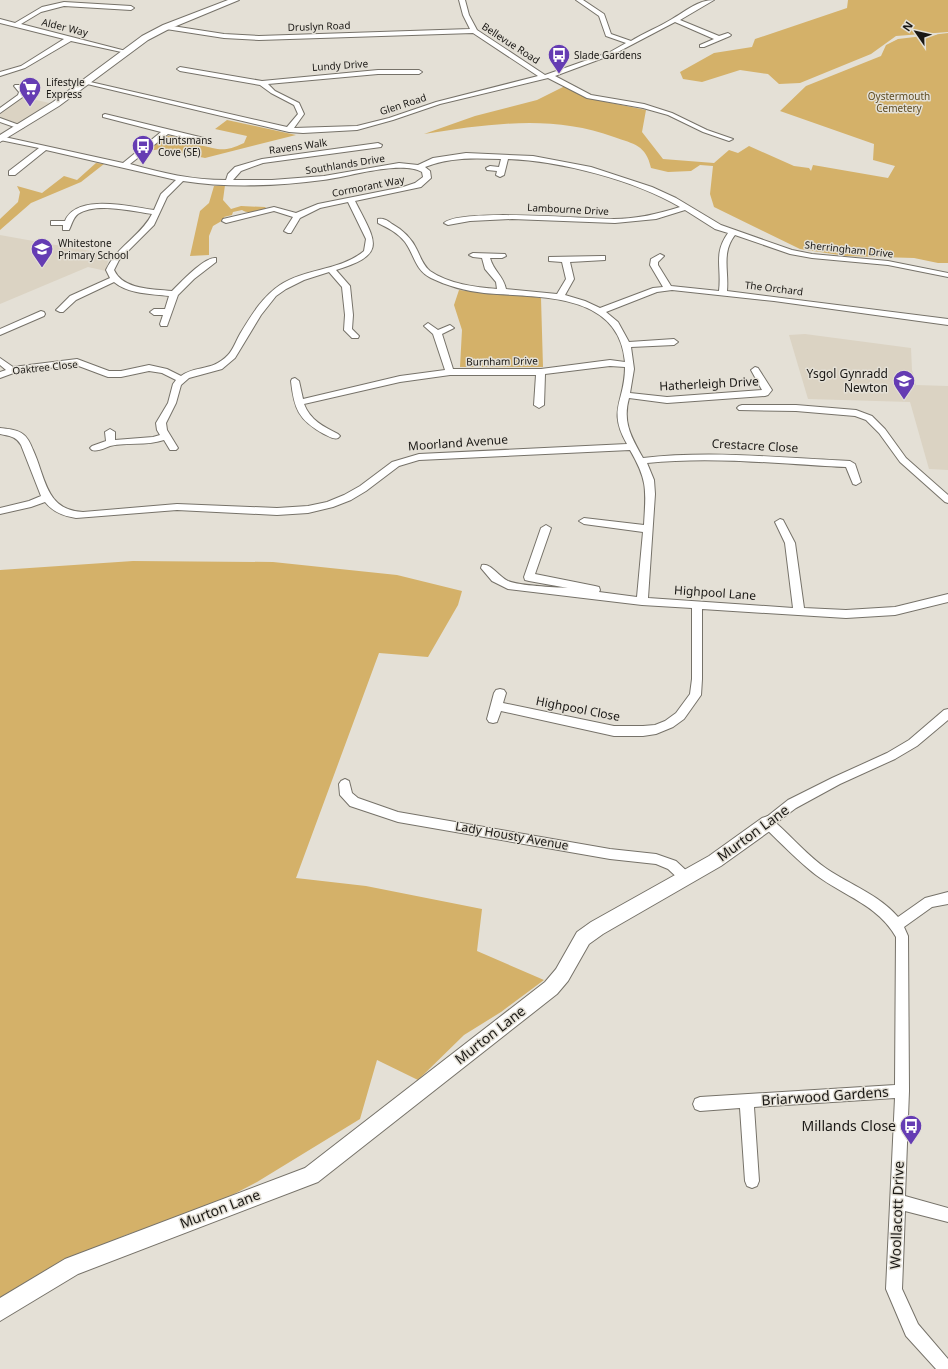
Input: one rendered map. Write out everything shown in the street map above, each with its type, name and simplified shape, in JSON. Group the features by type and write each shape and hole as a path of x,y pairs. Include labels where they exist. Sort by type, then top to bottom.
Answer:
{"street":[{"path":"1,138 50,108 86,83 124,52 145,38 166,27 235,0"},
{"name":"Bellevue Road","path":"462,0 466,15 474,31 547,76"},
{"path":"579,0 602,15 608,35 631,43"},
{"name":"Glen Road","path":"86,83 289,130 310,131 357,128 391,119 438,103 547,76 612,53 711,0"},
{"path":"16,25 34,13 53,5 64,4 118,9 131,8"},
{"path":"675,20 718,38"},
{"name":"Alder Way","path":"0,21 124,52"},
{"name":"Druslyn Road","path":"166,27 224,36 259,38 474,31"},
{"path":"702,46 728,35"},
{"path":"0,74 23,66 69,39"},
{"name":"Lundy Drive","path":"180,69 262,83 378,72 418,72"},
{"path":"547,76 589,96 644,106 670,114 705,131 729,139"},
{"name":"Lundy Drive","path":"262,83 273,92 297,104 301,114 289,130"},
{"path":"0,111 21,96 23,92 17,86"},
{"path":"105,116 201,140"},
{"path":"0,120 20,127"},
{"path":"124,165 166,132"},
{"name":"Southlands Drive","path":"1,138 124,165 180,180 229,182 301,180 346,175 399,165 420,166 436,160 466,155 533,158 588,169 649,189 685,208"},
{"name":"Ravens Walk","path":"229,182 231,176 238,170 262,161 378,146"},
{"path":"12,173 44,148"},
{"path":"490,168 500,172 506,156"},
{"name":"Cormorant Way","path":"297,216 318,206 418,185 427,178 426,171 420,166"},
{"path":"174,294 119,284 114,279 110,270 114,261 151,223 164,196 180,180"},
{"path":"174,448 162,430 161,422 172,403 175,389 181,379 186,376 219,367 226,362 232,356 258,312 268,301 291,282 355,261 363,257 369,250 370,239 351,200"},
{"path":"54,223 66,225 76,212 96,205 155,212"},
{"name":"Lambourne Drive","path":"448,223 470,219 512,217 593,221 630,220 656,217 685,208"},
{"name":"Sherringham Drive","path":"685,208 718,227 800,254 888,263 948,275"},
{"path":"226,221 241,213 274,210 297,216 293,227"},
{"path":"381,221 398,234 407,238 420,265 432,275 461,287 479,290 537,292 560,296 600,311 616,325 626,345 630,378 621,416 626,433 649,480 650,497 647,557 642,601"},
{"path":"723,293 724,286 721,252 724,243 733,232"},
{"path":"473,255 502,256"},
{"path":"485,256 489,269 500,281 502,291"},
{"path":"660,256 654,261 654,264 668,288"},
{"path":"552,259 566,260 602,258"},
{"path":"164,324 174,294 200,268 213,260"},
{"path":"560,296 570,279 566,260"},
{"path":"192,265 200,268"},
{"path":"330,269 346,286 349,315 348,330 354,336"},
{"path":"60,310 73,298 114,279"},
{"name":"The Orchard","path":"600,311 656,290 684,288 948,322"},
{"path":"154,312 167,312"},
{"path":"0,332 42,314"},
{"path":"25,321 33,329"},
{"path":"428,326 437,333 450,372"},
{"path":"437,333 450,328"},
{"path":"626,345 674,342"},
{"path":"0,361 12,370"},
{"name":"Oaktree Close","path":"0,375 12,370 77,362 108,374 121,374 149,368 164,371 181,379"},
{"name":"Burnham Drive","path":"298,403 400,379 450,372 541,372 610,363 629,365"},
{"name":"Hatherleigh Drive","path":"626,395 667,400 765,393 768,390 755,370"},
{"path":"539,405 541,372"},
{"path":"295,381 298,403 306,418 335,436"},
{"path":"742,408 796,408 856,413 869,418 882,431 903,460 948,500"},
{"path":"0,431 16,434 23,441 48,498 31,504 0,511"},
{"path":"110,432 111,444"},
{"path":"95,448 111,444 154,440 166,436"},
{"name":"Moorland Avenue","path":"48,498 56,508 76,515 170,507 275,512 324,506 351,496 367,486 388,467 406,459 419,457 634,447"},
{"name":"Crestacre Close","path":"640,461 669,457 696,456 850,464 856,482"},
{"path":"584,521 648,529"},
{"path":"780,522 790,543 799,612"},
{"path":"527,582 546,528"},
{"name":"Highpool Lane","path":"486,568 491,576 508,585 527,582 603,597 799,612 846,614 894,611 948,598"},
{"name":"Highpool Close","path":"497,706 614,731 643,731 656,729 669,724 680,716 694,695 697,679 697,605"},
{"path":"493,719 500,693"},
{"name":"Murton Lane","path":"0,1310 72,1266 311,1175 551,988 562,975 583,938 597,928 715,861 792,804 836,781 891,756 913,743 948,712"},
{"name":"Lady Housty Avenue","path":"345,784 346,795 354,802 398,817 610,854 656,859 672,865 686,878"},
{"path":"768,823 822,872 884,910 897,925 929,902 948,898"},
{"name":"Woollacott Drive","path":"897,925 902,936 902,1091 894,1289 912,1330 944,1369"},
{"name":"Briarwood Gardens","path":"700,1104 902,1091"},
{"name":"Briarwood Gardens","path":"747,1102 752,1181"},
{"path":"898,1202 948,1216"}],"shaded area":[{"path":"23,97 54,104 20,124 0,118 0,113"},
{"name":"Whitestone Primary School","path":"0,235 115,255 108,261 106,271 88,267 0,304"},
{"name":"Ysgol Gynradd Newton","path":"805,334 911,348 912,370 916,385 948,386 948,470 929,469 910,402 808,399 789,335"}],"green space":[{"path":"848,0 948,0 948,32 896,36 871,54 800,83 779,84 768,74 740,70 702,82 683,79 680,72 714,53 752,47 755,39 847,8"},
{"name":"Oystermouth Cemetery","path":"948,33 948,263 938,263 914,258 846,256 800,249 714,207 710,194 713,166 700,165 691,171 668,172 651,168 646,154 638,146 591,130 567,125 520,123 496,124 424,134 475,116 537,100 565,86 587,98 646,110 642,132 663,159 714,163 729,150 738,153 749,146 794,166 809,168 811,171 813,165 888,178 895,166 873,160 874,144 780,111 806,86 881,56 886,45 898,39"},
{"path":"227,120 296,135 205,158 161,149 148,151 160,138 168,136 185,138 186,140 183,143 201,142 199,145 216,149 231,148 244,143 247,136 215,129"},
{"path":"96,163 104,164 81,182 31,203 0,230 0,219 18,202 20,192 17,186 42,193 64,176 77,180"},
{"path":"225,185 223,200 231,209 241,206 265,207 267,209 251,212 242,210 233,212 232,215 224,217 225,219 213,226 209,236 209,255 190,256 200,211 209,203 214,186"},
{"path":"459,290 541,298 543,367 460,367 462,330 454,305"},
{"path":"133,561 273,562 397,575 462,591 458,605 428,657 379,653 296,878 366,886 482,909 477,951 544,980 501,1012 464,1035 418,1080 377,1060 360,1119 257,1182 215,1204 126,1235 67,1260 0,1301 0,570"}],"place":[{"name":"Slade Gardens","path":"559,74"},
{"name":"Lifestyle Express","path":"30,108"},
{"name":"Huntsmans Cove (SE)","path":"143,166"},
{"name":"Whitestone Primary School","path":"42,268"},
{"name":"Ysgol Gynradd Newton","path":"904,400"},
{"name":"Millands Close","path":"911,1146"}]}
